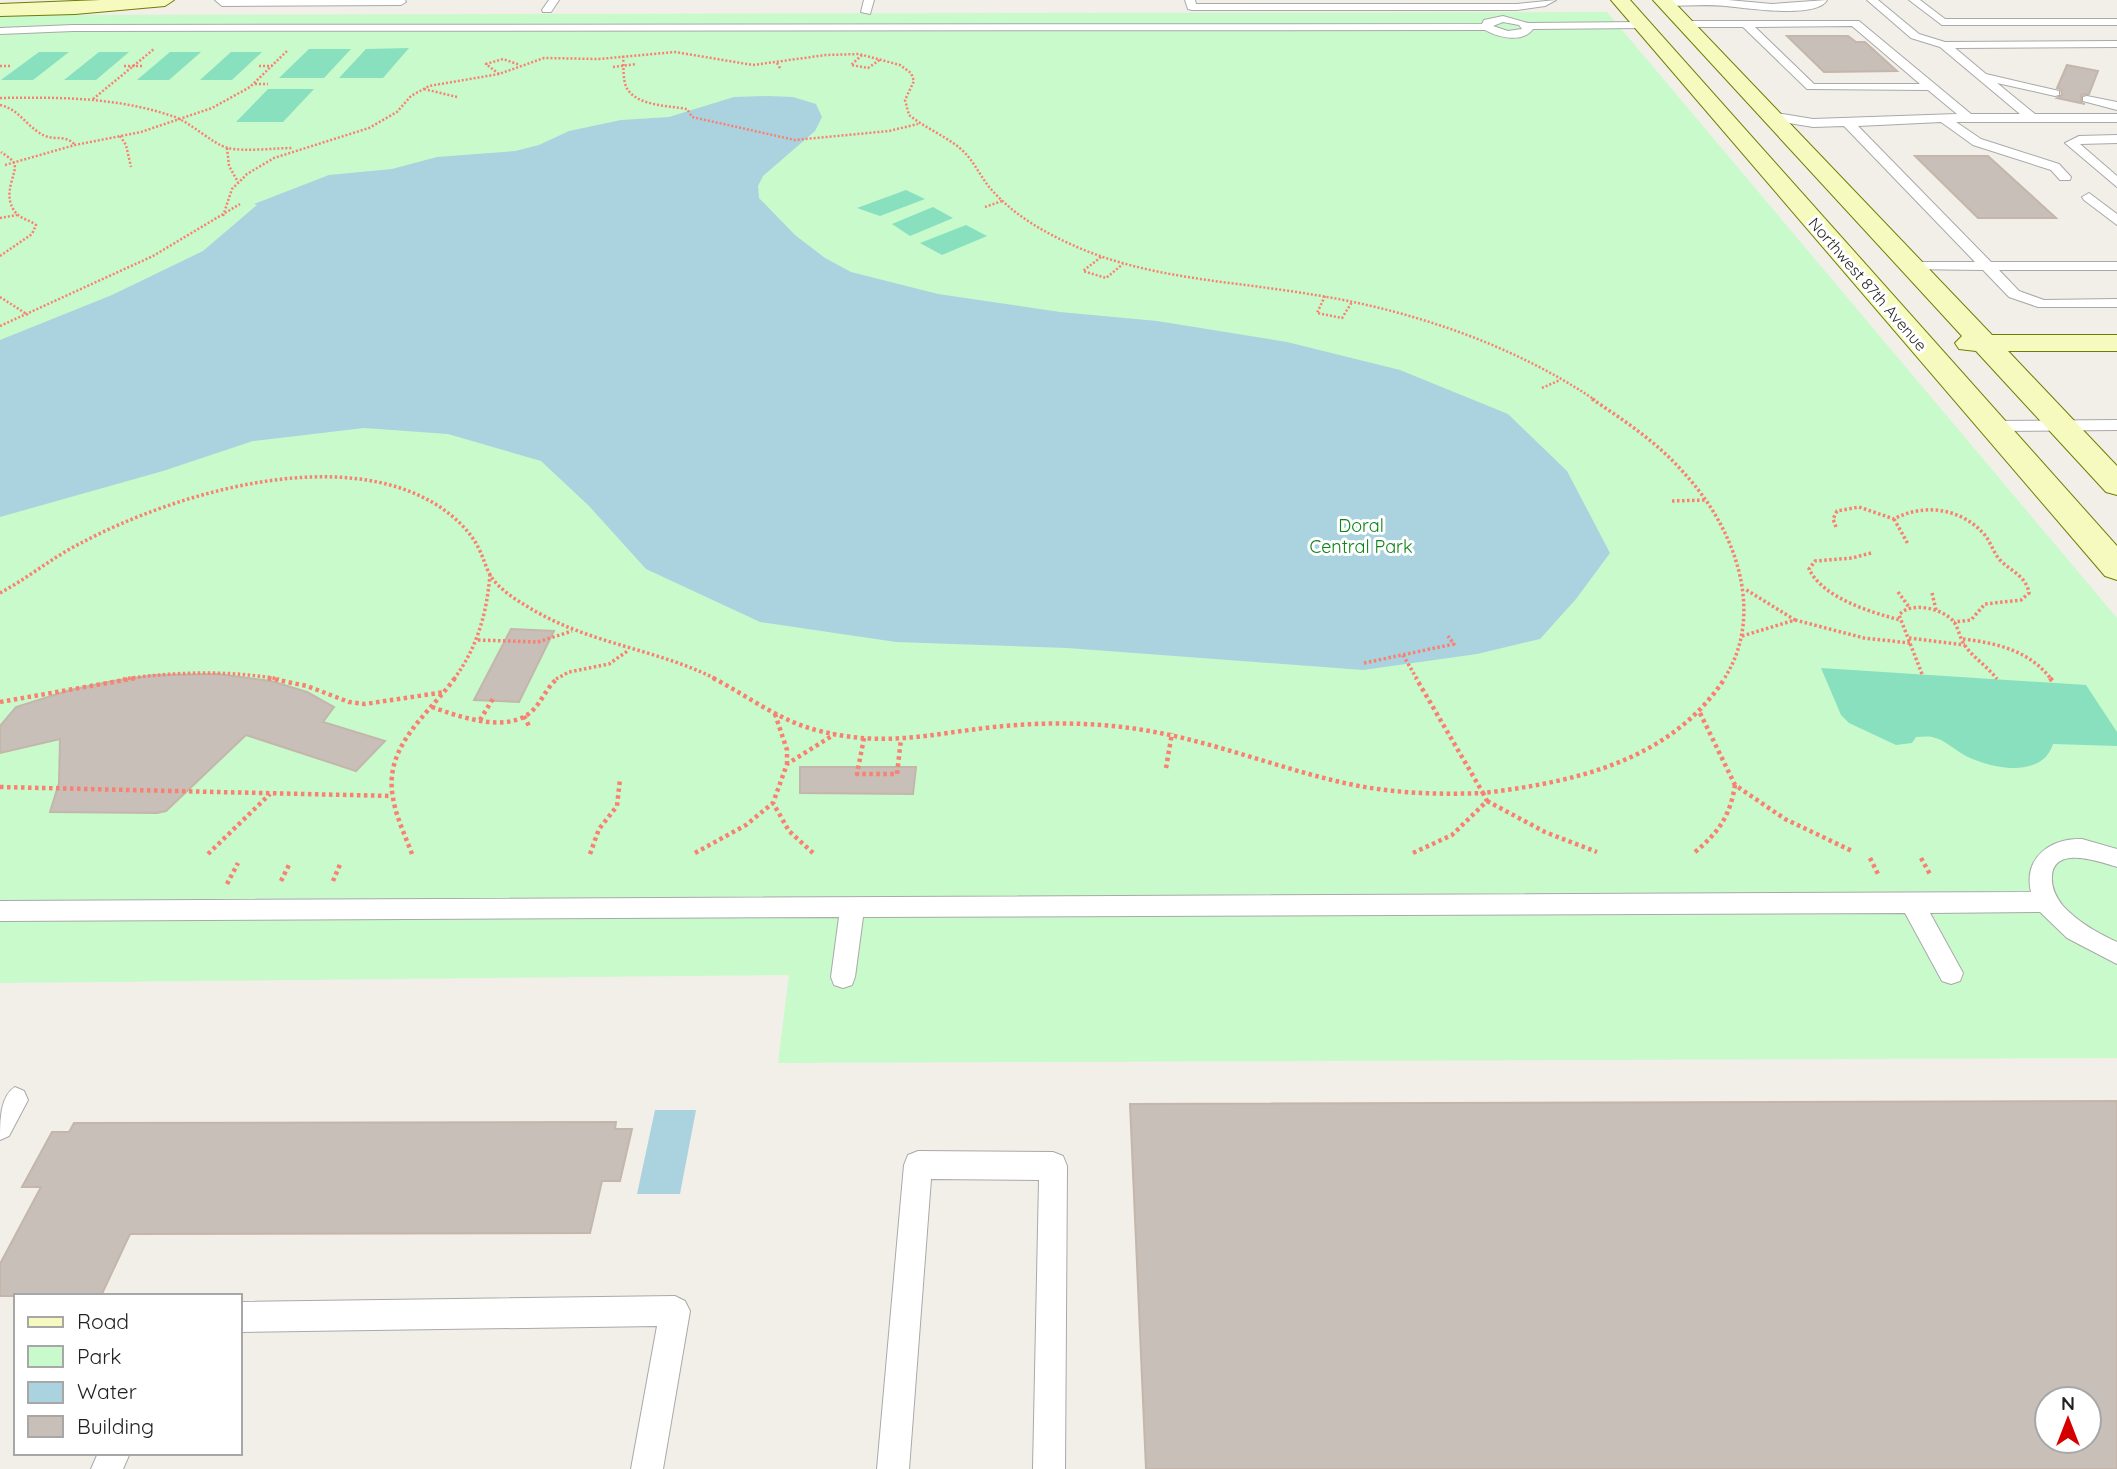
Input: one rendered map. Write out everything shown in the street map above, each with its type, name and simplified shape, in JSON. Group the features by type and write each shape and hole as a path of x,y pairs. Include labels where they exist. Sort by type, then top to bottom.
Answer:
{"main road":[{"path":"0,0 28,0"},
{"path":"0,10 165,0"},
{"name":"Northwest 87th Avenue","path":"1619,0 2117,568"},
{"path":"1663,2 2117,485"},
{"path":"1721,116 1771,116"},
{"path":"1920,343 2117,343"},
{"path":"1943,369 2117,369"}],"lane":[{"path":"220,0 222,3 401,2"},
{"path":"866,12 869,0"},
{"path":"1190,0 1192,7 1517,7 1551,0"},
{"path":"1663,2 1724,1 1751,6 1820,4 1822,0"},
{"path":"1872,0 1915,36 1944,45 2117,44"},
{"path":"1914,0 1942,22 2117,22"},
{"path":"0,31 73,28 1487,27 1488,22 1503,19 1528,26 1642,25"},
{"path":"1745,23 1811,88 1931,87"},
{"path":"1685,24 1855,23 1968,118"},
{"path":"1944,45 2032,118"},
{"path":"1980,76 2055,93"},
{"path":"2087,99 2117,106"},
{"path":"1771,116 1800,112 1886,111 1943,118 1972,140 2055,167 2065,177"},
{"path":"1771,116 1813,123 1898,122 1943,118 2117,118"},
{"path":"1848,123 2014,294 2034,302 2117,303"},
{"path":"2117,139 2080,139 2071,143 2117,183"},
{"path":"2089,197 2117,221"},
{"path":"1912,266 2117,267"},
{"path":"1993,426 2117,425"},
{"path":"2117,858 2092,850 2070,849 2053,853 2042,862 2038,876 2042,893 2071,928 2094,943 2117,953"},
{"path":"0,911 2048,902"},
{"path":"1912,903 1951,973"},
{"path":"843,976 852,907"},
{"path":"0,1126 15,1100"},
{"path":"893,1469 918,1165 932,1165 1053,1166 1049,1469"},
{"path":"242,1317 675,1311 647,1469"}],"path":[{"path":"5,165 75,145 182,120 230,100 254,83 293,46"},
{"path":"93,99 155,48"},
{"path":"623,49 628,90 636,97 648,101 687,109 692,117 795,139 878,132 919,123"},
{"path":"0,593 79,544 157,509 232,488 312,478 369,481 434,503 455,517 470,533 490,575 508,592 573,630 709,676 775,714 835,734 901,739 1006,726 1111,726 1172,733 1226,746 1339,782 1404,791 1483,793 1565,780 1606,769 1657,745 1700,713 1721,688 1732,667 1742,636 1744,588 1727,534 1706,499 1684,472 1652,442 1617,416 1524,360 1451,330 1325,296 1191,278 1123,264 1044,231 1002,201 962,150 909,115 904,105 914,85 913,77 904,67 882,58 826,55 743,65 675,52 623,57 552,57 499,74 451,80 411,96 397,112 369,128 274,158 238,182 232,189 223,216"},
{"path":"862,55 851,65 868,68 882,58"},
{"path":"499,74 485,64 503,59 521,66"},
{"path":"777,63 781,70"},
{"path":"613,67 636,64"},
{"path":"737,68 743,65"},
{"path":"0,66 10,66"},
{"path":"124,66 144,66"},
{"path":"259,66 272,66"},
{"path":"254,83 268,84"},
{"path":"423,89 457,97"},
{"path":"0,97 93,99 150,109 182,120 227,148 301,148"},
{"path":"0,105 9,106 43,136 69,138 75,145"},
{"path":"120,136 131,167"},
{"path":"227,148 226,156 231,173 238,182"},
{"path":"1,152 14,162 16,168 8,182 9,195 17,215"},
{"path":"985,207 1002,201"},
{"path":"0,326 153,256 240,204"},
{"path":"0,218 17,215 33,221 36,229 0,256"},
{"path":"1102,257 1083,271 1106,278 1123,264"},
{"path":"1325,296 1317,313 1342,318 1352,302"},
{"path":"0,297 28,315"},
{"path":"1542,388 1561,380"},
{"path":"1672,501 1706,499"},
{"path":"1836,527 1833,515 1846,508 1868,509 1895,519 1908,544"},
{"path":"1895,519 1907,511 1926,509 1964,519 1984,534 1998,557 2027,585 2029,593 2021,600 1990,603 1981,607 1971,620 1954,622"},
{"path":"1871,552 1852,558 1815,561 1809,569 1811,577 1821,586 1868,611 1900,620"},
{"path":"412,854 393,796 391,777 396,754 406,733 445,692 478,640 486,615 490,575"},
{"path":"1744,588 1795,620 1864,638 1965,645"},
{"path":"1898,592 1909,607"},
{"path":"1932,593 1936,610"},
{"path":"1922,674 1899,615 1909,607 1936,610 1954,622 1965,645 1985,663 1997,680"},
{"path":"1742,636 1795,620"},
{"path":"478,640 537,643 551,641 573,630"},
{"path":"1364,663 1454,645 1448,636"},
{"path":"1962,639 1993,642 2015,650 2034,662 2054,683"},
{"path":"432,707 451,715 481,720 524,716 533,710 546,689 561,675 607,664 629,650"},
{"path":"1403,655 1487,801 1545,832 1597,852"},
{"path":"0,702 102,682 179,672 243,674 277,679 307,686 349,702 365,704 445,692"},
{"path":"481,720 494,697"},
{"path":"1700,713 1735,785 1785,819 1852,851"},
{"path":"695,853 746,825 773,803 788,764 787,750 775,714"},
{"path":"524,716 530,729"},
{"path":"1166,768 1172,733"},
{"path":"788,764 835,734"},
{"path":"864,738 857,774 897,774 901,739"},
{"path":"590,854 599,830 617,806 620,779"},
{"path":"1695,852 1719,832 1728,820 1735,785"},
{"path":"0,787 393,796"},
{"path":"208,854 271,793"},
{"path":"1413,853 1452,835 1487,801"},
{"path":"773,803 789,831 814,853"},
{"path":"1870,858 1883,884"},
{"path":"1921,858 1936,883"},
{"path":"330,889 341,862"},
{"path":"225,888 238,863"},
{"path":"277,888 290,863"}],"green space":[{"name":"Doral Central Park","path":"1607,12 2117,618 2117,1058 778,1063 789,975 0,983 0,15"},
{"path":"409,48 383,78 339,78 366,49"},
{"path":"309,49 351,49 324,78 279,78"},
{"path":"39,52 69,52 33,80 1,80"},
{"path":"99,52 129,52 96,80 64,80"},
{"path":"170,52 201,52 169,80 137,80"},
{"path":"231,52 262,52 232,80 200,80"},
{"path":"268,89 314,89 283,122 236,122"},
{"path":"906,190 925,199 880,216 857,208"},
{"path":"933,207 953,218 910,236 892,224"},
{"path":"966,225 987,236 942,255 920,243"},
{"path":"1821,668 2086,685 2117,732 2117,746 2053,744 2047,755 2038,762 2015,768 1977,761 1932,737 1916,737 1912,743 1896,745 1849,723 1841,715"}],"water":[{"path":"734,97 793,97 816,104 822,117 815,131 763,176 758,186 759,198 795,235 825,258 851,272 938,294 1060,312 1157,321 1287,342 1400,370 1508,414 1567,471 1610,553 1576,599 1540,639 1477,654 1363,670 1067,648 896,642 760,622 646,569 589,506 541,461 448,434 364,428 253,441 163,471 0,517 0,340 112,295 203,251 257,205 254,204 329,175 392,169 437,157 515,151 539,145 569,131 621,120 669,117"},
{"path":"655,1110 696,1110 680,1194 637,1194"}],"building":[{"path":"1787,36 1848,36 1856,42 1865,42 1897,71 1824,72"},
{"path":"2067,65 2098,71 2089,94 2081,95 2081,103 2085,104 2057,98 2062,95 2061,89 2057,88"},
{"path":"1915,156 1988,156 2056,218 1978,218"},
{"path":"511,629 554,631 519,702 474,700"},
{"path":"217,674 271,681 307,692 334,707 323,722 385,741 356,771 246,735 166,811 157,813 50,812 59,783 60,739 0,753 0,726 16,707 70,690 113,681 155,675"},
{"path":"800,767 916,767 913,794 800,793"},
{"path":"2117,1101 2117,1469 1146,1469 1130,1104"},
{"path":"616,1122 615,1129 632,1129 620,1181 602,1181 590,1233 130,1234 102,1294 0,1296 0,1264 41,1187 22,1187 52,1132 69,1132 74,1123"}]}
